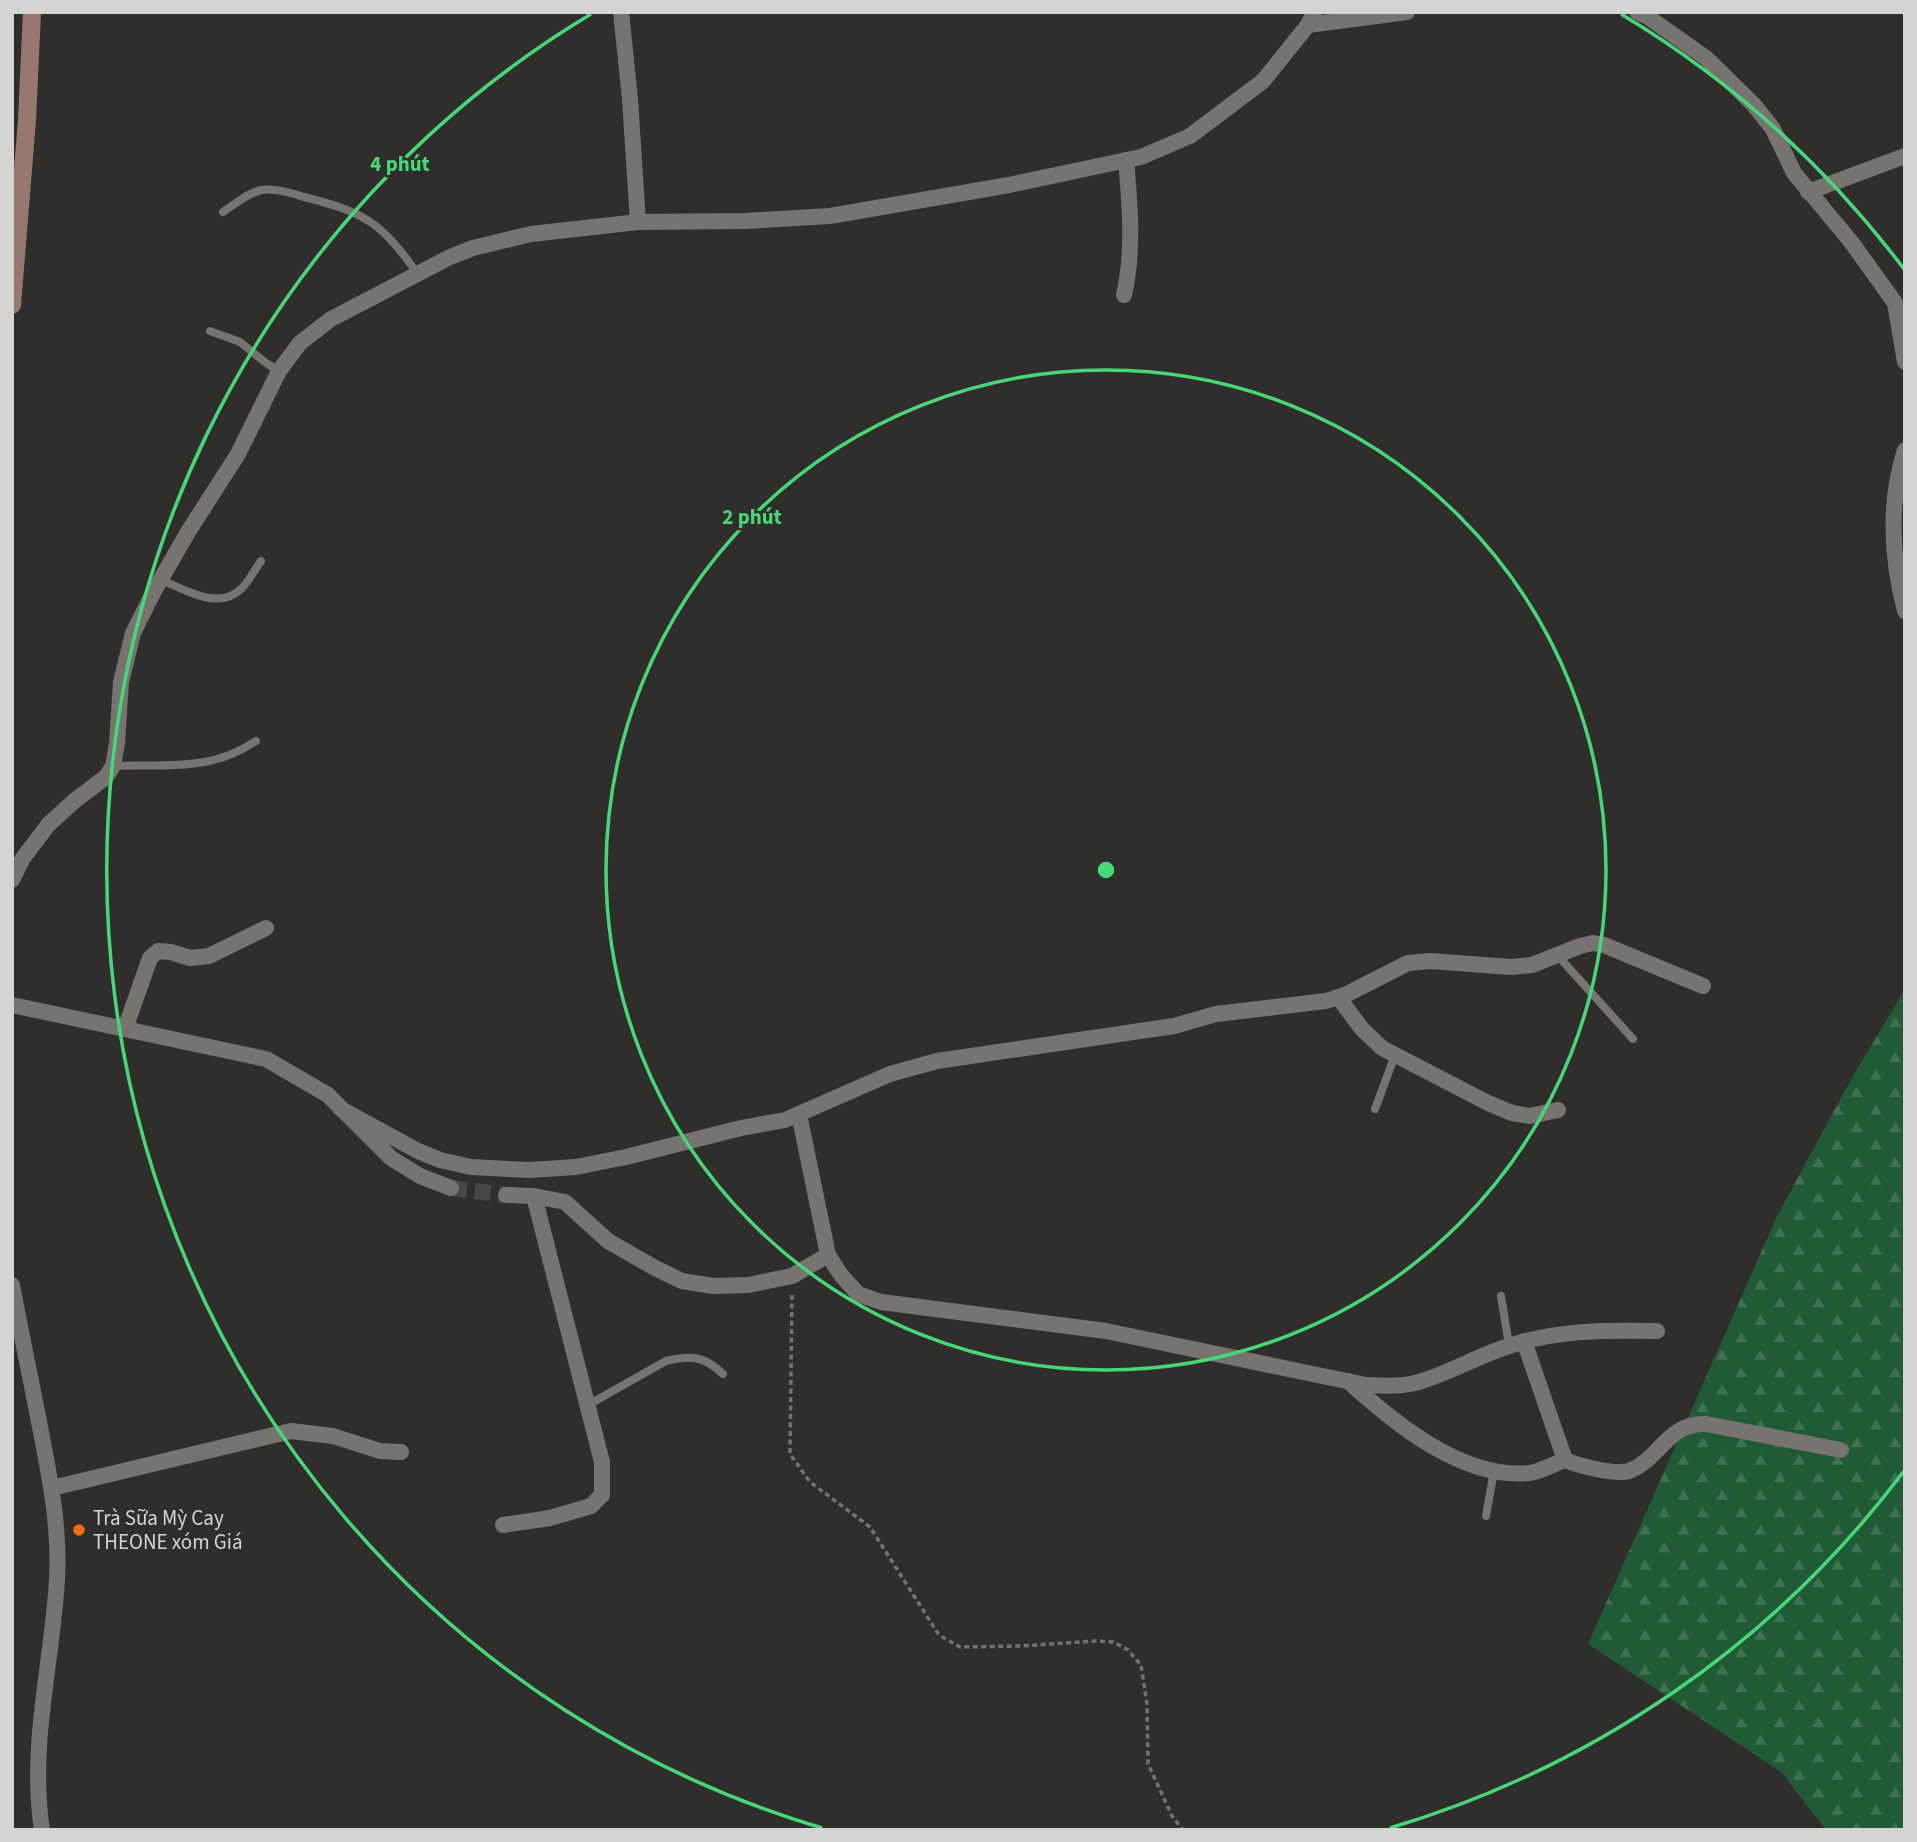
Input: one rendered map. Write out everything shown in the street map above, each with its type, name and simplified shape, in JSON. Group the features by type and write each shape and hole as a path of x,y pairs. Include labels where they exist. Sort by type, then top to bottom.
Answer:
{"main road":[{"path":"12,305 20,119 32,12"}],"street":[{"path":"621,12 638,222"},
{"path":"12,880 23,858 48,825 106,777 113,766 121,682 134,633 188,532 238,454 279,371 300,343 331,318 450,257 473,248 531,234 638,222 745,221 830,216 1009,185 1141,157 1191,136 1263,81 1311,18 1407,12"},
{"path":"1637,12 1706,58 1755,105 1773,129 1794,173 1900,304 1905,362"},
{"path":"1808,192 1905,156"},
{"path":"1124,295 1130,252 1126,160"},
{"path":"1905,450 1897,475 1892,537 1905,611"},
{"path":"125,1029 150,958 158,951 199,958 209,956 266,928"},
{"path":"341,1108 418,1151 440,1160 471,1167 529,1170 576,1167 785,1120 890,1074 937,1061 1174,1026 1216,1014 1326,1001 1408,963 1430,961 1511,967 1532,965 1593,943 1604,945 1703,986"},
{"path":"1338,997 1362,1029 1382,1048 1395,1055 1512,1113 1530,1116 1558,1110"},
{"path":"12,1005 266,1059 328,1095 391,1158 419,1176 451,1188"},
{"path":"799,1114 828,1255 858,1294 881,1301 1106,1331 1366,1385 1395,1386 1423,1381 1516,1343 1542,1336 1600,1330 1657,1331"},
{"path":"506,1195 534,1196 565,1202 608,1241 682,1281 713,1286 748,1285 792,1276 828,1255"},
{"path":"503,1525 551,1518 591,1506 602,1494 601,1462 588,1405 534,1196"},
{"path":"12,1285 51,1488 57,1533 57,1579 39,1752 38,1806 42,1830"},
{"path":"1516,1343 1565,1460 1576,1465 1629,1471 1680,1429 1692,1423 1841,1450"},
{"path":"1347,1381 1410,1434 1474,1466 1494,1471 1532,1472 1565,1460"},
{"path":"51,1488 291,1432 333,1436 362,1447 401,1452"}],"lane":[{"path":"223,212 263,190 335,204 375,223 399,247 417,273"},
{"path":"210,331 248,346 265,363 279,371"},
{"path":"161,580 211,599 228,598 242,589 261,561"},
{"path":"113,766 194,765 238,752 256,741"},
{"path":"1558,956 1633,1039"},
{"path":"1375,1109 1395,1055"},
{"path":"1501,1296 1516,1343"},
{"path":"588,1405 666,1361 704,1359 723,1374"},
{"path":"1486,1516 1494,1471"}],"path":[{"path":"792,1276 790,1454 803,1473 810,1482 870,1527 939,1635 960,1647 1021,1646 1095,1640 1113,1642 1128,1650 1141,1665 1147,1704 1148,1764 1172,1816 1184,1830"}],"green space":[{"path":"1905,989 1905,1830 1826,1830 1781,1772 1588,1644 1777,1216 1853,1076"}],"tunnel":[{"path":"451,1188 506,1195"}],"place":[{"name":"Trà Sữa Mỳ Cay THEONE xóm Giá","path":"79,1530"}]}
